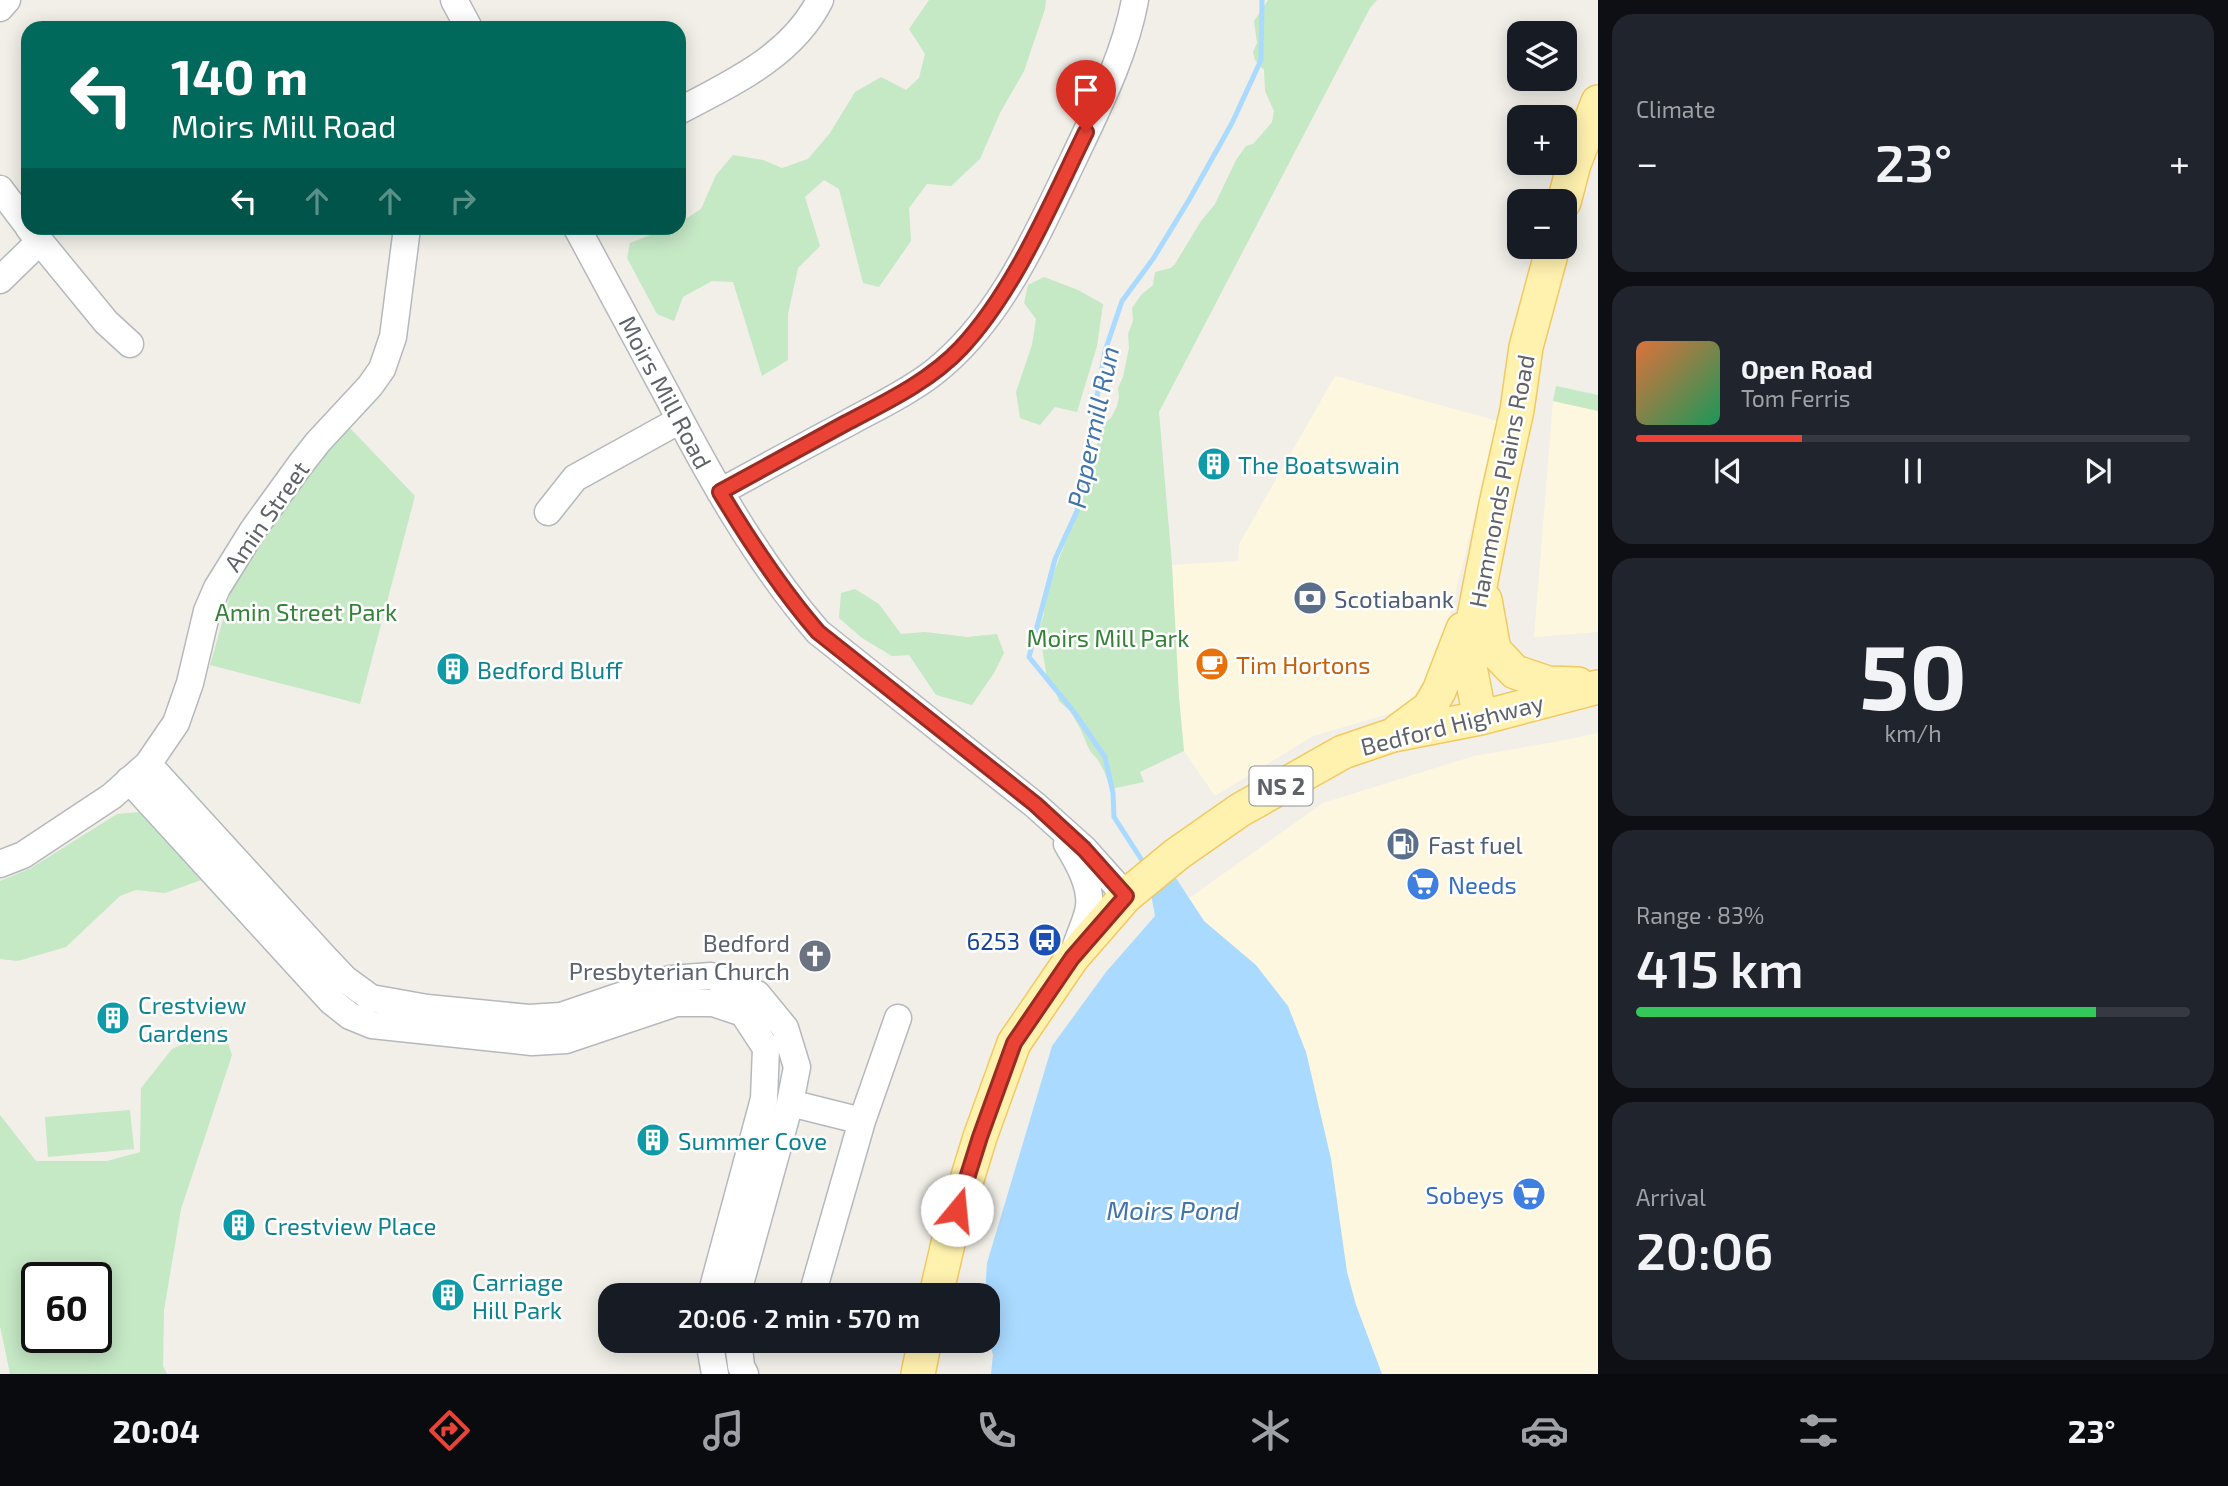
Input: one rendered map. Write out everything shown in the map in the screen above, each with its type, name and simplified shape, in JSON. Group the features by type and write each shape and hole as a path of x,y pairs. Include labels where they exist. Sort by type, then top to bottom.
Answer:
{"main road":[{"path":"1567,189 1598,102"},
{"name":"Hammonds Plains Road","path":"1480,718 1467,652 1517,410 1527,347 1550,259"},
{"path":"1481,581 1494,650 1516,672 1548,683 1598,686"},
{"path":"1393,735 1429,708 1439,691 1481,581"},
{"name":"Bedford Highway","path":"939,1283 969,1173 1014,1043 1072,958 1134,890 1177,854 1240,810 1343,752 1393,735 1480,718 1598,686"},
{"path":"918,1374 922,1353"}],"street":[{"path":"0,8 7,0"},
{"path":"454,0 465,21"},
{"path":"686,107 725,87 780,51 797,35 820,0"},
{"path":"720,492 930,375 960,350 980,327 1026,252 1086,132 1112,76 1132,19 1135,0"},
{"path":"0,189 21,217"},
{"path":"0,280 30,235"},
{"path":"34,235 106,322 130,344"},
{"name":"Amin Street","path":"0,864 23,855 112,796 139,772 176,723 190,683 207,611 217,589 253,530 300,465 382,369 393,337 406,235"},
{"name":"Moirs Mill Road","path":"581,235 720,492 791,601 818,632 986,764 1134,890"},
{"path":"548,512 575,478 680,420"},
{"path":"139,772 345,979 371,998 427,1008 528,1018 561,1016 670,979 711,976 757,994 785,1028 797,1067 790,1103 740,1283"},
{"path":"139,772 331,1001 350,1016 372,1025 532,1042 566,1040 676,1003 713,1003 743,1013 766,1048 764,1099 714,1283"},
{"path":"1053,821 1077,861 1087,886 1089,908 1072,958"},
{"path":"815,1283 862,1121 898,1018"},
{"path":"790,1103 862,1121"},
{"path":"711,1353 715,1374"},
{"path":"740,1353 745,1374"}],"shaded area":[{"path":"1335,376 1498,421 1434,680 1422,699 1402,710 1313,736 1215,796 1184,751 1172,565 1238,561 1239,544"},
{"path":"1553,401 1598,411 1598,632 1534,637"},
{"path":"1598,733 1598,1374 1382,1374 1356,1305 1347,1272 1331,1159 1306,1052 1188,899 1323,803 1474,756"}],"green space":[{"path":"929,0 1046,0 1024,71 1000,113 980,159 951,186 927,184 909,208 911,241 879,287 863,283 839,189 824,180 805,197 820,246 798,268 788,314 788,360 762,376 733,282 712,281 683,297 674,321 657,314 627,258 630,243 651,235 686,235 686,219 701,209 716,175 733,155 763,160 782,168 808,159 830,133 855,92 881,77 906,90 919,78 925,54 909,29"},
{"name":"Moirs Mill Park","path":"1268,0 1377,0 1370,8 1159,412 1184,751 1140,772 1144,782 1111,789 1080,728 1070,711 1059,701 1047,678 1039,629 1044,614 1045,595 1087,487 1101,430 1117,406 1118,388 1129,348 1132,308 1141,295 1153,285 1155,272 1171,268 1175,264 1201,221 1215,204 1236,160 1246,146 1253,144 1272,122 1274,111 1265,91 1264,70 1255,60 1253,52 1257,43 1254,21"},
{"path":"1044,277 1078,290 1103,304 1097,346 1077,412 1055,407 1040,425 1020,418 1016,392 1032,345 1036,319 1024,303 1028,285"},
{"path":"1556,386 1598,395 1598,411 1553,401"},
{"name":"Amin Street Park","path":"349,427 415,496 360,704 210,665 231,591 243,566 307,471"},
{"path":"855,589 879,604 901,634 925,632 967,637 997,634 1004,653 972,705 936,695 909,655 892,656 862,638 839,618 841,593"},
{"path":"139,812 201,880 165,893 136,890 120,896 66,947 18,961 0,959 0,881 31,868 117,814"},
{"path":"222,1026 232,1055 181,1209 164,1310 163,1366 167,1374 10,1374 0,1326 0,1115 36,1161 107,1161 140,1152 141,1088 172,1049"},
{"path":"130,1110 134,1149 48,1157 45,1117"}],"water":[{"name":"Moirs Pond","path":"1174,875 1204,921 1256,965 1288,1006 1306,1052 1331,1159 1347,1272 1356,1305 1382,1374 991,1374 992,1353 1000,1353 1000,1283 986,1283 987,1263 1052,1046 1106,972 1155,916 1151,894"}],"waterway":[{"name":"Papermill Run","path":"1145,865 1114,817 1113,793 1105,757 1074,712 1029,657 1055,559 1077,511 1105,351 1122,301 1153,259 1232,123 1261,60 1262,0"}],"place":[{"name":"The Boatswain","path":"1214,464"},
{"name":"Scotiabank","path":"1310,598"},
{"name":"Tim Hortons","path":"1212,664"},
{"name":"Bedford Bluff","path":"453,669"},
{"name":"Fast fuel","path":"1403,844"},
{"name":"Needs","path":"1423,884"},
{"name":"6253","path":"1045,940"},
{"name":"Bedford Presbyterian Church","path":"815,956"},
{"name":"Crestview Gardens","path":"113,1018"},
{"name":"Summer Cove","path":"653,1140"},
{"name":"Sobeys","path":"1529,1194"},
{"name":"Crestview Place","path":"239,1225"},
{"name":"Carriage Hill Park","path":"448,1295"}],"route":[{"path":"957,1210 1014,1043 1072,958 1126,896 1084,849 1035,804 818,632 791,601 760,557 720,492 883,403 930,375 960,350 1000,298 1086,132"}]}
